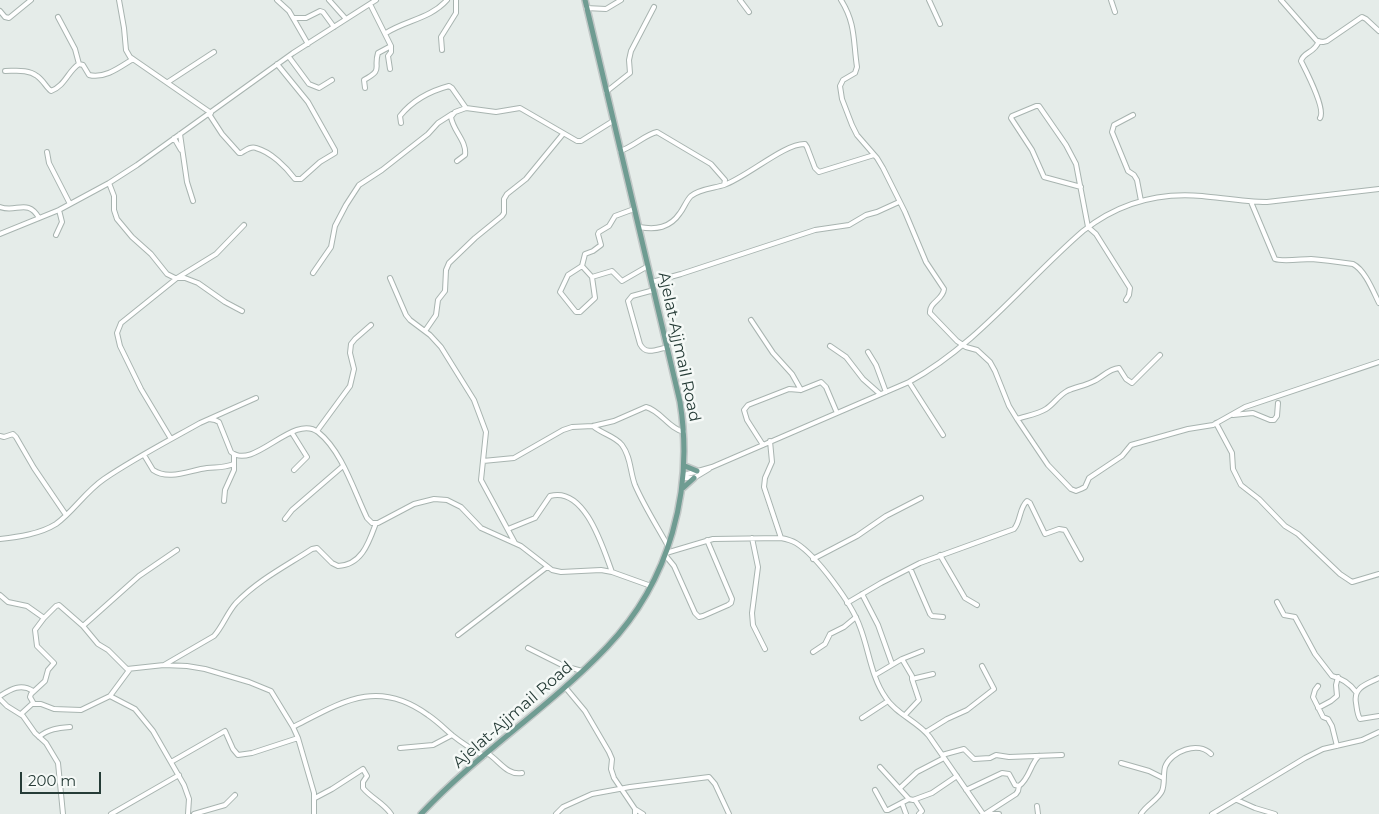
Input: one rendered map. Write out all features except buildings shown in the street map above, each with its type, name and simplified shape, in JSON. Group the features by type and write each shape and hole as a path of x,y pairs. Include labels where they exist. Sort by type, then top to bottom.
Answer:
{"main road":[{"name":"Ajelat-Ajjmail Road","path":"421,814 443,792 565,687 621,631 651,586 666,554 677,516 685,466 684,432 679,395 585,0"},
{"path":"685,466 697,471"},
{"path":"682,488 694,478"}],"street":[{"path":"0,12 9,18 31,0"},
{"path":"119,0 126,50 133,59 168,82 210,114 222,134 239,153 249,148 256,148 285,165 295,179 301,179 320,162 335,153 335,150 308,102 278,64"},
{"path":"277,0 285,6 308,44"},
{"path":"329,0 346,19"},
{"path":"386,33 400,24 422,18 436,10 447,0"},
{"path":"442,50 441,37 456,13 456,0"},
{"path":"586,8 606,9 621,0"},
{"path":"740,0 749,12"},
{"path":"841,0 853,27 857,67 855,73 842,80 842,99 857,135 882,168 926,262 944,289 944,294 931,306 930,312 957,341 962,345 977,350 990,362 1009,406 1017,419 1048,465 1071,489 1076,491 1085,487 1092,475 1122,456 1131,445 1216,423 1245,407 1379,362"},
{"path":"929,0 940,24"},
{"path":"1111,0 1115,12"},
{"path":"1281,0 1319,41 1327,41 1362,17 1379,31"},
{"path":"0,234 59,210 109,183 210,114 288,57 373,1 391,46 391,52 388,56 390,69"},
{"path":"606,92 630,73 629,60 631,51 654,7"},
{"path":"293,18 306,18 320,11 323,12 334,27"},
{"path":"58,17 75,49 79,64 83,65 89,75 94,76 113,71 133,59"},
{"path":"1319,41 1316,48 1303,56 1301,60 1314,86 1322,112 1320,118"},
{"path":"365,88 364,80 375,74 377,69 378,53 391,46"},
{"path":"168,82 214,52"},
{"path":"288,57 308,84 319,88 332,80"},
{"path":"5,71 22,70 32,73 38,76 51,91 60,86 73,68 79,64"},
{"path":"402,123 400,116 412,104 449,86 466,108"},
{"path":"1081,187 1044,177 1032,150 1011,118 1012,116 1036,106 1041,107 1072,157 1078,173 1081,187 1082,204 1088,227 1096,234 1130,288 1126,300"},
{"path":"313,273 331,247 335,226 359,185 382,170 428,134 438,123 452,114 466,108 496,112 520,108 577,141 581,141 613,122"},
{"path":"452,114 452,123 465,148 465,155 457,161"},
{"path":"1133,115 1114,125 1112,132 1128,171 1136,178 1141,201"},
{"path":"620,151 635,145 646,136 657,132 711,164 724,177 724,185"},
{"path":"180,134 187,182 193,201"},
{"path":"425,331 436,316 438,300 445,291 446,270 449,263 474,238 502,216 504,213 504,199 507,194 526,179 563,134"},
{"path":"174,138 183,152"},
{"path":"639,227 652,229 663,227 676,218 691,196 724,185 751,172 796,144 804,144 807,147 815,168 819,172 874,155"},
{"path":"47,152 51,168 70,204"},
{"path":"109,183 114,196 114,210 117,219 132,237 151,254 167,274 198,283 225,302 242,311"},
{"path":"684,477 694,478 712,467 770,441 910,382 932,369 962,345 1064,247 1088,227 1118,209 1141,201 1182,195 1250,202 1293,200 1379,189"},
{"path":"652,282 692,271 815,230 849,225 871,213 899,202"},
{"path":"1250,202 1275,258 1280,261 1313,259 1352,264 1359,268 1379,303"},
{"path":"0,207 7,210 21,207 29,208 39,218"},
{"path":"582,266 592,277 595,298 583,310 576,312 560,292 568,275 582,266 585,254 602,245 598,234 609,226 615,216 634,209"},
{"path":"56,236 62,222 59,210"},
{"path":"171,439 141,390 118,342 117,333 121,323 177,278 216,254 244,225"},
{"path":"592,277 612,271 623,280 648,266"},
{"path":"390,278 406,315 425,331 448,356 472,395 486,432 481,480 516,542"},
{"path":"654,290 632,296 628,300 643,350 668,347"},
{"path":"751,320 772,353 792,374 801,390"},
{"path":"317,432 350,386 354,369 350,353 351,344 354,339 371,326"},
{"path":"830,346 846,357 863,379 880,394"},
{"path":"868,352 876,365 886,392"},
{"path":"1017,419 1042,411 1050,406 1060,395 1093,382 1114,369 1119,368 1126,379 1132,384 1160,355"},
{"path":"910,382 943,435"},
{"path":"763,445 746,416 744,410 746,406 789,389 801,390 816,383 823,383 837,413"},
{"path":"0,539 45,529 56,524 102,481 171,439 209,419 256,398"},
{"path":"1231,415 1253,413 1272,420 1276,419 1278,404"},
{"path":"483,461 514,458 562,430 614,421 646,407 652,409 672,427 684,432"},
{"path":"209,419 219,422 229,448 234,454 234,470 225,490 224,501"},
{"path":"1216,423 1232,453 1233,469 1244,489 1259,499 1276,518 1298,534 1340,574 1352,582 1379,574"},
{"path":"593,426 620,443 623,447 629,460 633,479 668,546"},
{"path":"234,454 246,456 292,432 304,428 314,429 332,448 343,466 367,518 376,523"},
{"path":"292,432 307,457 294,470"},
{"path":"0,436 4,437 13,434 16,437 34,468 66,515"},
{"path":"770,441 772,462 765,478 764,487 781,538"},
{"path":"144,455 153,470 164,474 187,474 234,464"},
{"path":"284,519 343,466"},
{"path":"684,477 712,467"},
{"path":"508,528 535,518 550,496 566,496 578,505 594,526 612,572"},
{"path":"813,559 857,536 886,516 922,498"},
{"path":"164,665 214,636 232,607 253,586 312,549 317,548 332,563 342,566 356,560 365,551 376,523 414,504 442,499 457,503 486,531 516,542 547,567 561,572 601,570 612,572 651,586"},
{"path":"847,603 910,568 940,555 1014,529 1018,523 1023,504 1027,501 1030,503 1045,534 1065,530 1081,559"},
{"path":"752,538 758,567 752,613 753,625 764,649"},
{"path":"707,540 732,599 730,604 698,617 674,566 666,554 707,540 781,538 794,542 830,578 856,618 875,675 888,701 926,732 984,814 1016,794 1035,759 1040,755"},
{"path":"83,626 139,576 177,550"},
{"path":"940,555 966,598 977,605"},
{"path":"458,636 547,567"},
{"path":"910,568 930,614 943,617"},
{"path":"862,594 878,625 892,664"},
{"path":"0,596 8,602 27,606 44,618"},
{"path":"1277,602 1284,615 1294,617 1315,654 1332,676 1338,677 1352,686 1356,692"},
{"path":"33,703 30,696 46,680 48,670 54,664 36,644 35,630 44,618 58,605 83,626 98,644 108,650 121,665 130,669 164,665 187,666 205,669 267,688 274,694 298,738 311,779 314,814"},
{"path":"813,652 825,644 830,634 856,618"},
{"path":"528,648 564,666 582,671"},
{"path":"875,675 892,664 922,651"},
{"path":"902,659 912,676 920,700 905,715"},
{"path":"926,732 947,719 967,710 994,689 982,666"},
{"path":"33,703 54,709 81,710 110,696 130,669"},
{"path":"912,679 933,674"},
{"path":"1318,708 1337,696 1336,685 1338,677"},
{"path":"1379,678 1356,692 1354,697 1359,718 1362,720 1379,716"},
{"path":"1318,686 1313,694 1323,717 1328,719 1332,726 1337,746"},
{"path":"33,692 28,688 20,687 0,697 9,707 21,714 46,744 59,766 63,814"},
{"path":"565,687 584,710 609,752 612,759 612,772 618,784 635,811 641,814"},
{"path":"293,727 326,710 360,697 384,695 412,704 430,716 452,735 496,760 510,772 518,774 522,772"},
{"path":"110,696 139,712 179,776 189,799 188,814"},
{"path":"862,718 888,701"},
{"path":"21,714 33,703"},
{"path":"39,737 45,731 53,728 70,727"},
{"path":"171,762 225,731 233,750 238,755 298,738"},
{"path":"1212,814 1322,749 1362,740 1379,732"},
{"path":"400,748 433,745 452,735"},
{"path":"1141,814 1161,792 1164,770 1168,761 1184,751 1197,747 1205,749 1211,754"},
{"path":"900,788 917,772 943,757 964,749 974,759 990,758 996,755 1003,757 1062,755"},
{"path":"1028,756 1032,765"},
{"path":"1121,763 1149,771 1163,778"},
{"path":"880,767 909,799"},
{"path":"314,798 363,769 367,776 363,782 363,788 373,799 386,807 391,814"},
{"path":"966,790 1002,773 1009,774 1015,785 1019,786"},
{"path":"111,814 179,776"},
{"path":"874,790 886,810 888,810 909,799 915,800 932,793 957,776"},
{"path":"556,814 587,795 630,787 709,777 715,784 729,814"},
{"path":"618,784 630,787"},
{"path":"194,814 225,805 235,795"},
{"path":"915,800 922,811 919,814"},
{"path":"1237,800 1275,814"},
{"path":"902,803 906,814"},
{"path":"1037,806 1038,814"},
{"path":"991,814 999,814"}]}
